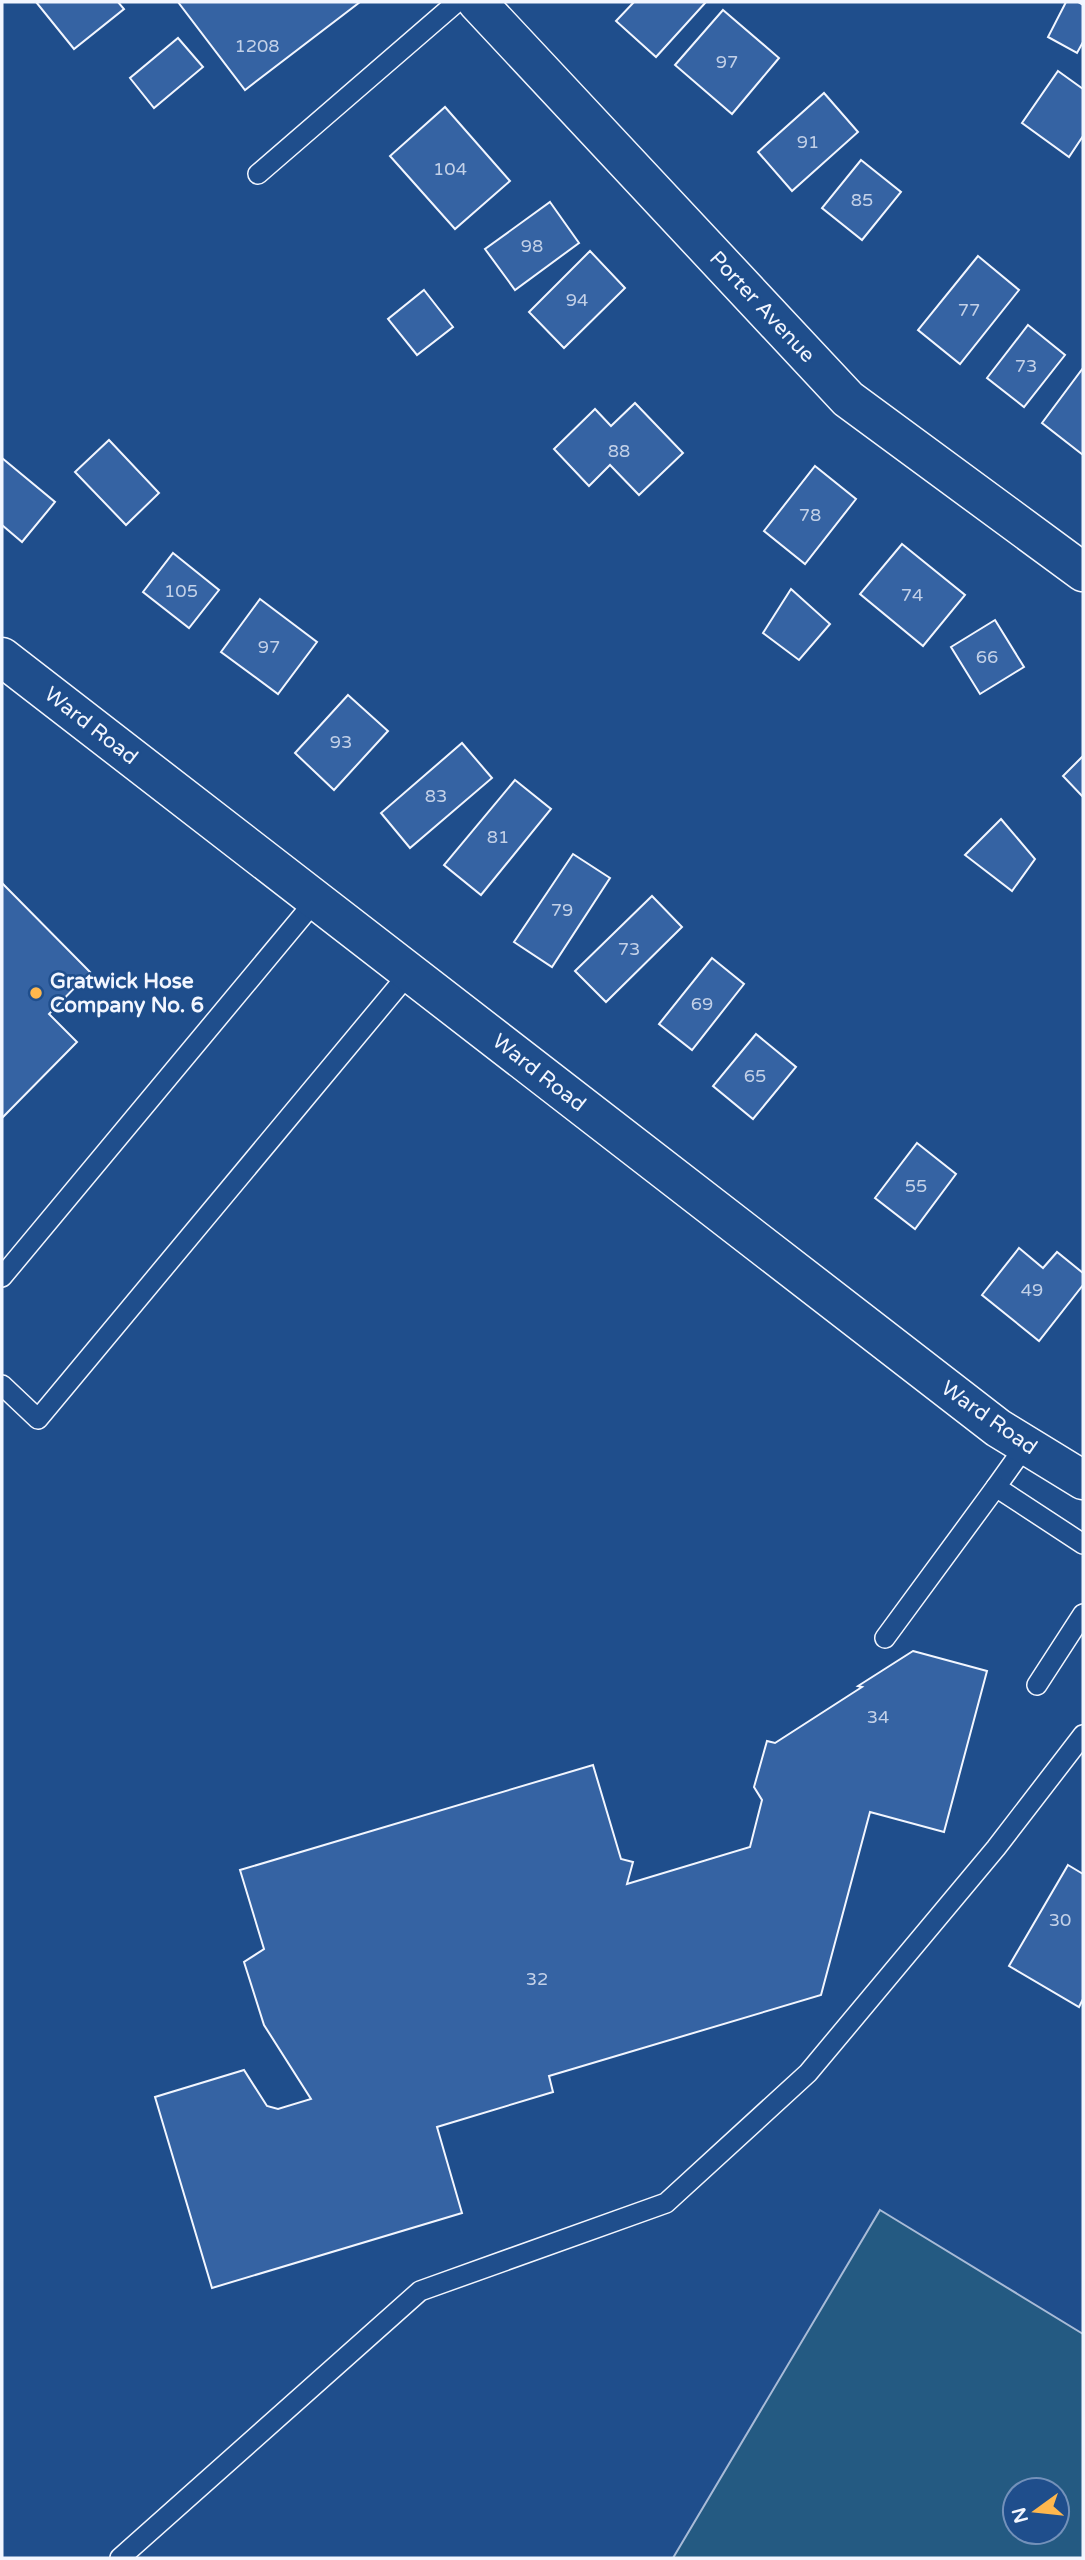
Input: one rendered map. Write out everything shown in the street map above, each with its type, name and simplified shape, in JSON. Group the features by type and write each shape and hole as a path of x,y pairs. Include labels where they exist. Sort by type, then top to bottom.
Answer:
{"main road":[{"name":"Porter Avenue","path":"477,2 848,399 1083,572"},
{"name":"Ward Road","path":"2,657 998,1428 1083,1479"}],"lane":[{"path":"258,174 457,2"},
{"path":"2,1276 315,901"},
{"path":"2,1385 38,1419 410,972"},
{"path":"886,1638 1026,1445"},
{"path":"996,1487 1083,1544"},
{"path":"1037,1685 1083,1615"},
{"path":"120,2558 419,2291 666,2203 808,2073 996,1848 1083,1735"}],"shaded area":[{"path":"880,2210 1083,2334 1083,2558 673,2558"}],"building":[{"path":"36,2 118,2 124,9 74,49"},
{"path":"178,2 360,2 245,90"},
{"path":"634,2 706,2 656,57 616,21"},
{"path":"1066,2 1083,5 1083,42 1077,53 1048,37"},
{"path":"723,10 779,58 732,114 675,65"},
{"path":"178,38 203,67 154,108 130,78"},
{"path":"1058,71 1083,89 1083,136 1069,157 1022,123"},
{"path":"824,93 858,132 792,191 758,152"},
{"path":"445,107 510,181 455,229 390,156"},
{"path":"861,160 901,192 862,240 822,208"},
{"path":"550,202 579,243 515,290 485,249"},
{"path":"590,251 625,288 564,348 529,312"},
{"path":"978,256 1019,290 960,364 918,330"},
{"path":"424,290 453,327 417,355 388,319"},
{"path":"1028,325 1065,355 1024,407 987,378"},
{"path":"1083,368 1083,455 1042,423"},
{"path":"635,403 683,453 639,495 610,465 589,486 554,449 595,409 611,426"},
{"path":"109,440 159,493 126,525 75,472"},
{"path":"2,458 55,502 22,542 2,525"},
{"path":"815,466 856,499 805,564 764,531"},
{"path":"902,544 965,595 923,646 860,594"},
{"path":"173,553 219,590 189,628 143,592"},
{"path":"791,589 830,624 799,660 763,633"},
{"path":"260,599 317,642 278,694 221,652"},
{"path":"995,620 1024,667 980,694 951,647"},
{"path":"348,695 388,731 334,790 295,753"},
{"path":"462,743 492,778 410,848 381,813"},
{"path":"1083,756 1083,797 1063,776"},
{"path":"515,780 551,809 481,895 444,865"},
{"path":"1001,819 1035,859 1012,891 965,855"},
{"path":"573,854 610,878 552,967 514,942"},
{"name":"Gratwick Hose Company No. 6","path":"2,883 90,972 49,1014 77,1042 2,1118"},
{"path":"652,896 682,927 606,1002 575,971"},
{"path":"712,958 744,984 692,1050 659,1024"},
{"path":"756,1034 796,1067 753,1119 713,1086"},
{"path":"917,1143 956,1174 915,1229 875,1198"},
{"path":"1019,1248 1043,1268 1057,1252 1083,1273 1083,1285 1039,1341 982,1295"},
{"path":"913,1651 987,1671 944,1832 870,1812 821,1995 549,2076 553,2092 437,2127 462,2213 212,2288 155,2097 244,2070 267,2106 278,2109 311,2099 264,2025 244,1962 264,1949 240,1870 593,1765 621,1859 633,1862 627,1884 750,1847 762,1800 754,1787 767,1741 775,1743"},
{"path":"1068,1865 1083,1874 1083,1999 1079,2007 1009,1966"}],"place":[{"name":"Gratwick Hose Company No. 6","path":"36,993"}]}
